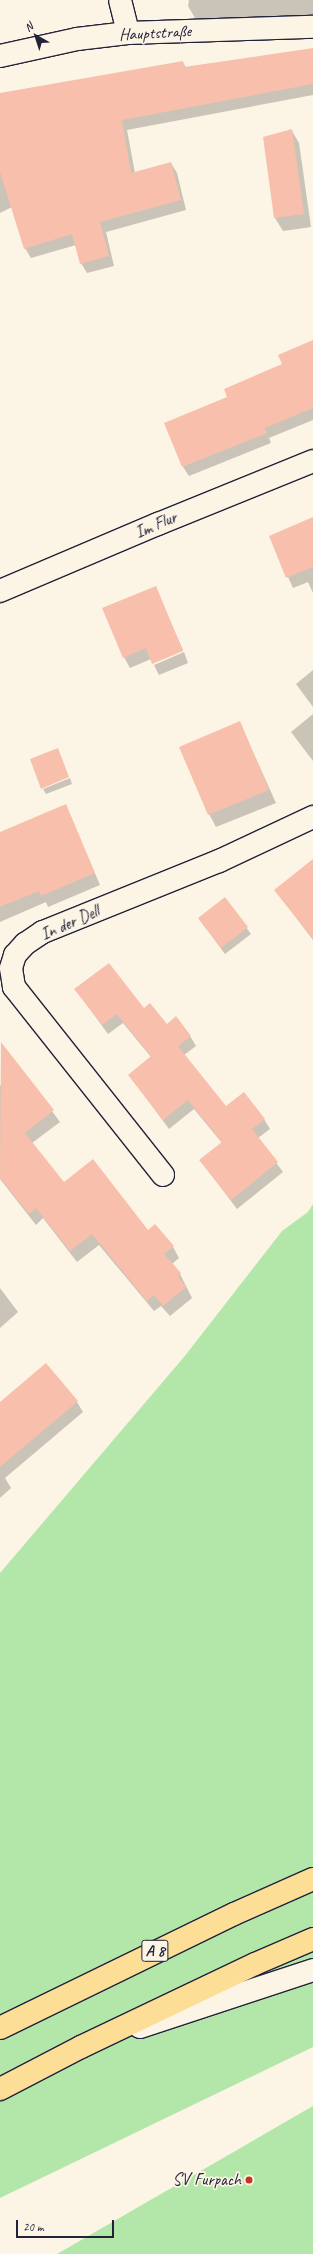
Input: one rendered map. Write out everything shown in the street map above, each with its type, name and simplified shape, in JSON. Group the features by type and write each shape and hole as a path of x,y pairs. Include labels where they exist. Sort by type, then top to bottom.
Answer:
{"highway":[{"name":"A 8","path":"0,2028 227,1917 313,1879"},
{"path":"0,2089 81,2047 255,1964 313,1939"}],"street":[{"path":"120,0 128,33"},
{"name":"Hauptstraße","path":"0,56 77,39 128,33 313,27"},
{"name":"Im Flur","path":"0,591 313,461"},
{"name":"In der Dell","path":"163,1175 14,987 11,968 15,955 25,944 42,932 218,861 313,817"},
{"path":"81,2047 313,1970"}],"green space":[{"path":"313,1204 313,2047 0,2198 0,1573 184,1357 282,1231 308,1212"},
{"name":"SV Furpach","path":"313,2106 313,2254 57,2254"}],"building":[{"path":"313,48 313,84 122,120 131,173 171,162 181,200 100,222 109,256 80,264 72,234 24,249 0,172 0,93 183,61 184,67"},
{"path":"292,129 304,214 274,218 263,137"},
{"path":"313,340 313,408 265,428 267,433 182,467 164,423 227,397 224,389 282,364 278,355"},
{"path":"313,517 313,567 286,578 269,536"},
{"path":"156,586 183,651 152,664 146,648 123,658 102,608"},
{"path":"240,721 269,790 208,815 179,747"},
{"path":"58,748 69,777 41,789 30,759"},
{"path":"66,804 95,873 41,896 39,891 0,907 0,832"},
{"path":"313,859 313,939 274,890"},
{"path":"225,897 248,927 221,948 198,918"},
{"path":"109,963 144,1008 150,1003 167,1024 176,1016 191,1036 178,1046 226,1106 244,1092 265,1119 252,1129 278,1162 231,1200 199,1160 222,1142 188,1100 163,1120 128,1075 151,1056 117,1014 102,1025 74,989"},
{"path":"1,1042 54,1110 25,1133 64,1182 93,1159 148,1230 155,1224 174,1246 164,1254 181,1273 178,1276 186,1287 163,1306 154,1295 147,1301 92,1234 70,1251 36,1208 29,1214 0,1178"},
{"path":"46,1363 78,1401 0,1467 0,1402"}],"place":[{"name":"SV Furpach","path":"249,2180"}]}
